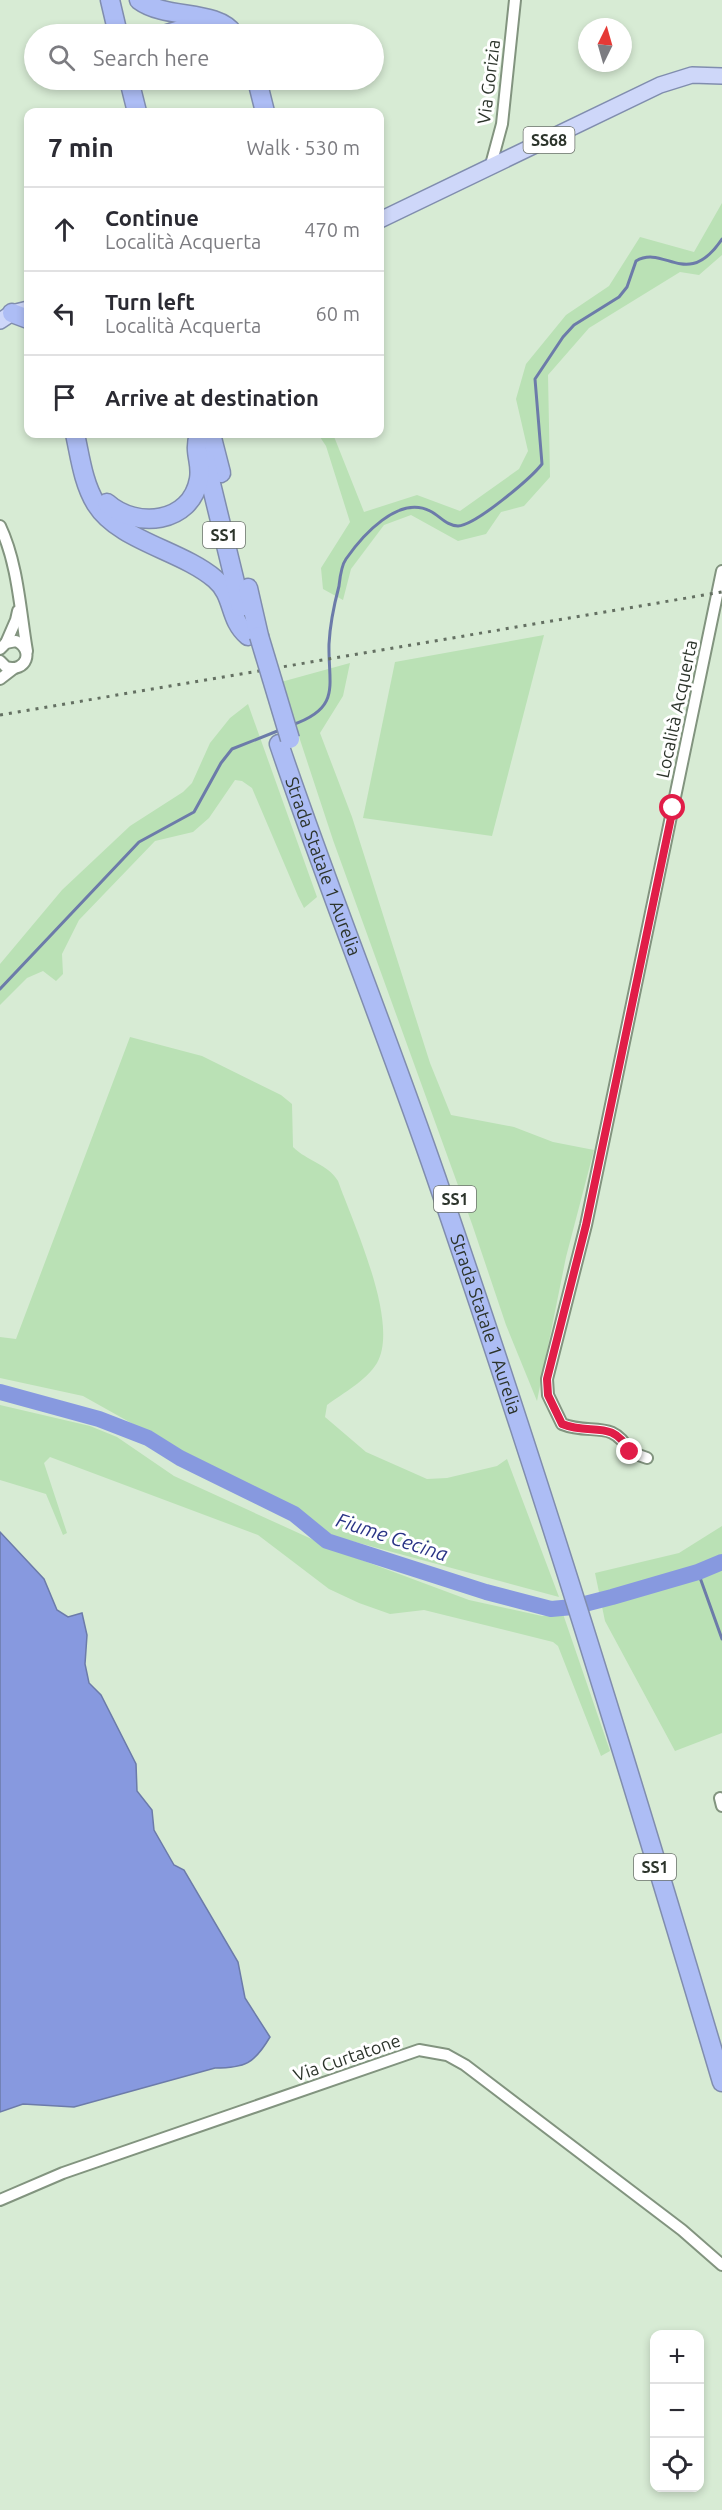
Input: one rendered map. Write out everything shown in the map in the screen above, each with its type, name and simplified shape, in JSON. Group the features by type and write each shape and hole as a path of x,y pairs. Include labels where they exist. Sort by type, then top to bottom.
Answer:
{"highway":[{"path":"100,0 106,24"},
{"path":"110,0 116,24"},
{"path":"143,3 164,12 224,24"},
{"path":"120,90 124,108"},
{"path":"132,90 136,108"},
{"path":"141,90 143,108"},
{"path":"260,90 264,108"},
{"path":"76,438 90,494 105,516 123,529 187,561 216,579 229,598 236,624 252,637"},
{"name":"SS1","path":"85,438 94,481 104,499 123,515 146,520 163,518 175,512 194,492 199,478 195,448 198,438"},
{"name":"Strada Statale 1 Aurelia","path":"200,438 252,637 284,742 549,1493 722,2042"},
{"name":"Strada Statale 1 Aurelia","path":"212,438 252,637"},
{"name":"Strada Statale 1 Aurelia","path":"603,1668 722,2082"}],"main road":[{"name":"SS68","path":"384,218 660,85 692,75 722,76"}],"street":[{"name":"Via Gorizia","path":"493,167 492,161 502,124 515,0"},
{"path":"0,679 23,665 27,651 19,602 1,530"},
{"name":"Località Acquerta","path":"647,1458 630,1452 622,1438 612,1431 576,1430 562,1424 548,1395 547,1379 586,1225 722,571"},
{"path":"3,646 16,620 19,602"},
{"path":"3,646 20,642 27,651"},
{"path":"0,661 6,667 13,669"},
{"name":"Via Curtatone","path":"0,2200 63,2173 419,2050 433,2051 465,2065 682,2230 722,2265"}],"green space":[{"path":"722,203 722,255 699,275 680,272 589,328 548,375 550,477 524,506 501,512 486,534 458,541 411,515 384,525 351,569 343,600 323,589 321,568 350,522 326,446 321,438 335,438 364,512 417,495 460,511 519,469 528,451 516,399 526,364 566,315 609,286 640,237 694,252"},
{"path":"544,635 492,836 363,818 395,662"},
{"path":"350,663 343,696 320,733 352,817 430,1063 451,1115 514,1127 553,1142 594,1150 566,1257 537,1401 506,1325 472,1224 333,840 281,682"},
{"path":"248,704 317,897 304,908 252,788 242,781 235,780 209,818 193,832 155,841 79,920 62,954 63,974 56,981 43,971 27,978 0,1005 0,964 62,890 130,826 183,792 192,783 210,743 230,718"},
{"path":"130,1037 202,1056 281,1095 292,1104 293,1147 329,1170 338,1181 372,1273 383,1324 383,1345 377,1363 361,1381 327,1405 325,1417 366,1452 427,1479 447,1478 497,1466 507,1459 559,1597 333,1536 83,1396 0,1378 0,1337 16,1339"},
{"path":"0,1405 90,1426 117,1437 174,1476 340,1552 469,1600 542,1616 563,1614 610,1751 601,1756 558,1646 553,1642 424,1610 390,1614 359,1603 329,1589 258,1535 50,1457 44,1463 67,1533 63,1535 46,1494 0,1480"},
{"path":"722,1526 722,1733 675,1751 605,1621 595,1573 679,1553"}],"water":[{"path":"0,1532 44,1579 57,1610 68,1617 82,1613 87,1635 85,1664 89,1683 101,1695 136,1764 137,1791 152,1810 154,1830 174,1865 184,1870 238,1962 245,1998 270,2037 259,2053 248,2063 234,2067 215,2068 74,2107 23,2104 0,2112"}],"waterway":[{"path":"292,725 319,711 329,694 329,644 332,615 343,565 361,540 382,520 406,509 418,508 430,511 454,526 466,524 490,510 515,490 542,464 535,379 563,337 574,325 619,297 627,287 636,261 647,257 687,264 698,262 709,254 722,239"},
{"path":"0,989 139,842 194,812 221,763 232,749 280,730"},
{"name":"Fiume Cecina","path":"0,1392 99,1419 148,1438 180,1458 294,1514 327,1541 486,1592 551,1609 573,1607 612,1597 698,1572 722,1562"},
{"path":"698,1572 722,1639"}],"railway":[{"path":"0,715 722,592"}],"route":[{"path":"630,1452 622,1438 612,1431 576,1430 562,1424 548,1395 547,1379 586,1225 673,808"}]}
